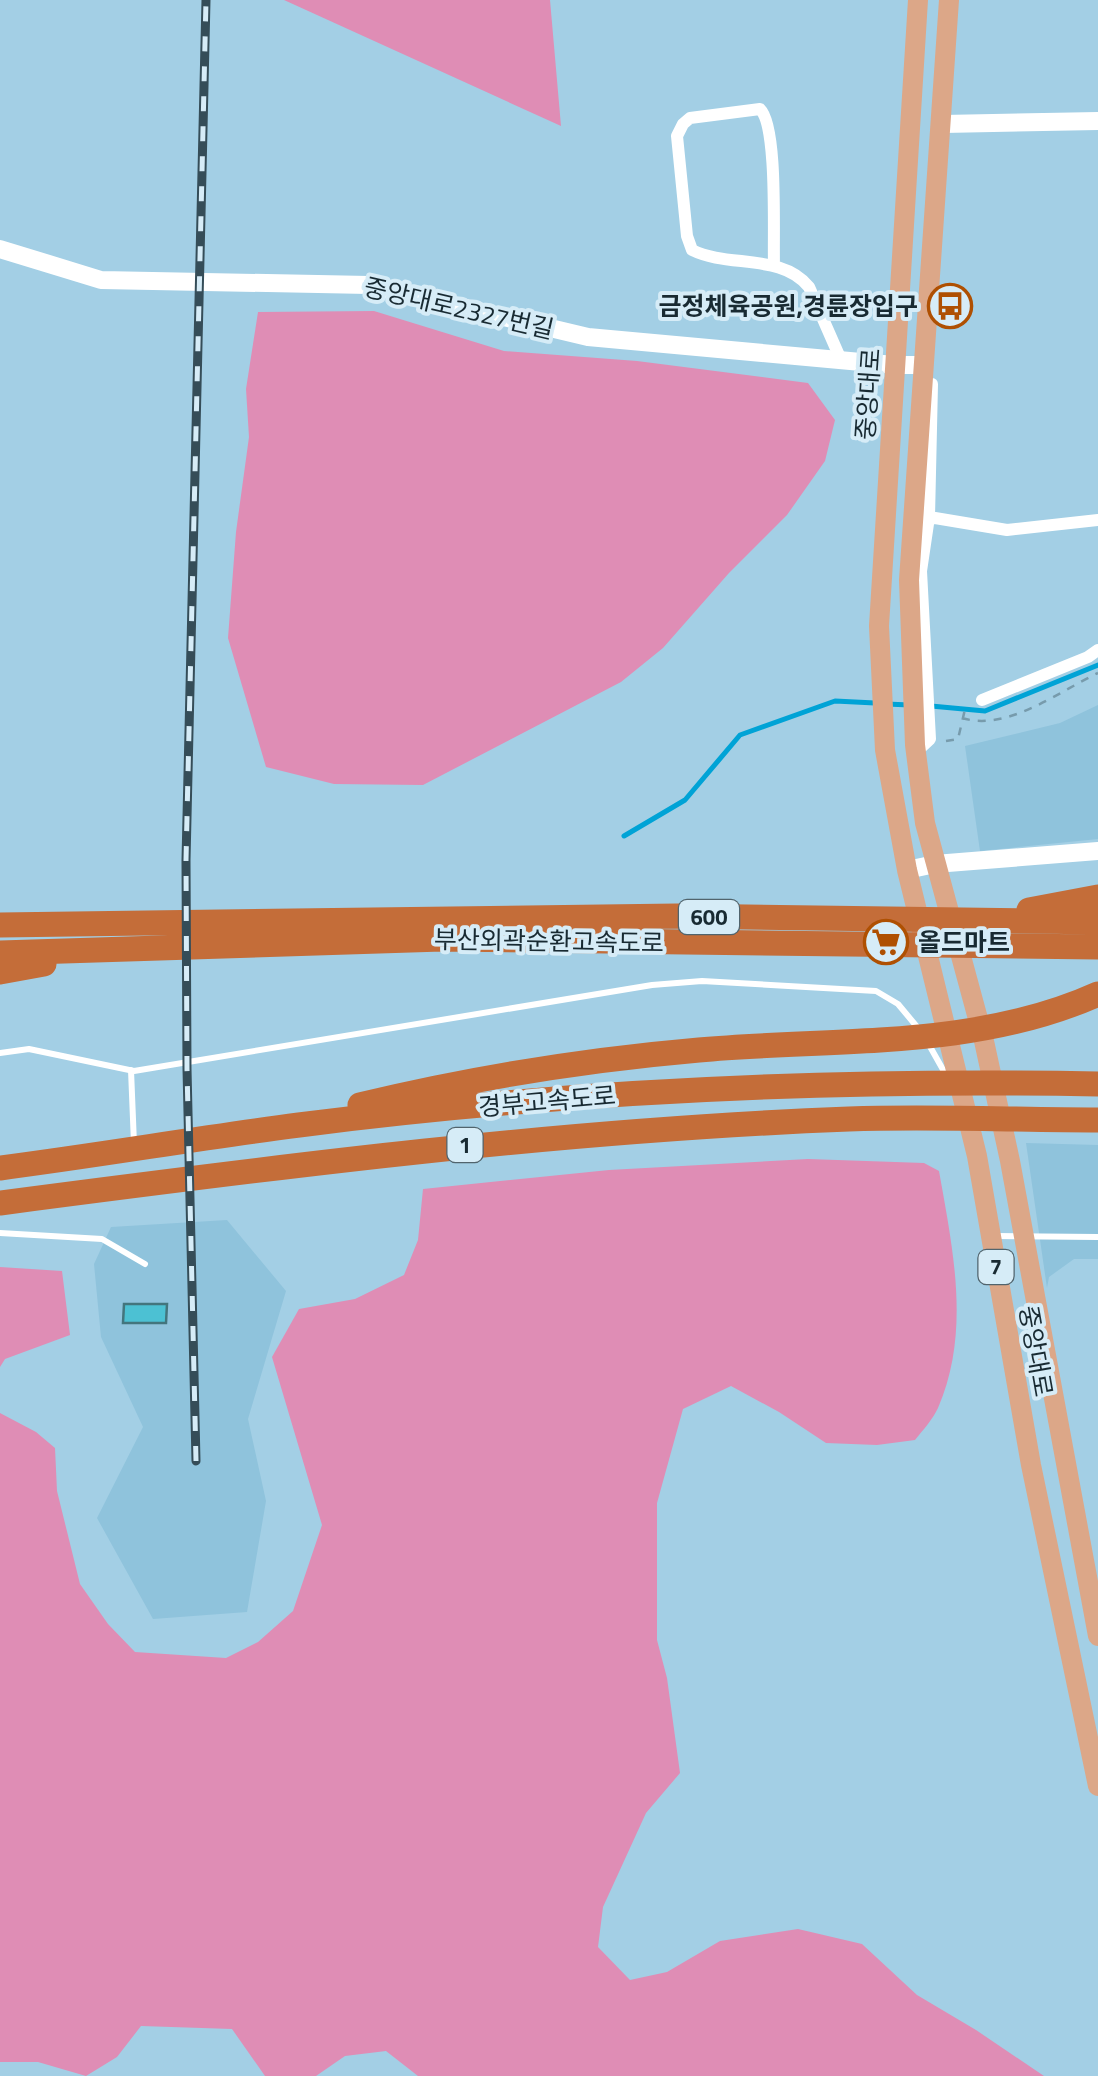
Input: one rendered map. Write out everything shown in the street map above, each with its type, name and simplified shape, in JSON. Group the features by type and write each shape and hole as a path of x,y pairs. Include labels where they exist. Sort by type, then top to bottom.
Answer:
{"highway":[{"name":"부산외곽순환고속도로","path":"0,953 146,947 325,931 677,916 956,920 1096,910"},
{"name":"부산외곽순환고속도로","path":"0,925 325,931 442,939 1098,947"},
{"path":"0,972 146,947"},
{"path":"230,1136 538,1068 701,1050 958,1034 1062,1009 1098,994"},
{"name":"경부고속도로","path":"0,1168 336,1121 597,1096 755,1086 1098,1084"},
{"name":"경부고속도로","path":"0,1203 476,1144 850,1119 1098,1120"}],"main road":[{"name":"중앙대로","path":"918,0 879,671 885,750 907,870 965,1109 1031,1465 1098,1786"},
{"name":"중앙대로","path":"919,670 909,580 948,0"},
{"name":"7","path":"919,670 923,741"},
{"name":"중앙대로","path":"923,741 925,823 984,1042 1098,1636"}],"street":[{"path":"774,266 772,136 766,115 760,109 748,109 690,118 677,136 692,250 703,256 774,266 802,278 841,360"},
{"path":"942,124 1098,121"},
{"name":"중앙대로2327번길","path":"0,249 101,280 369,285 588,337 921,365"},
{"path":"919,670 932,380 921,365"},
{"path":"928,517 1007,530 1098,520"},
{"path":"974,702 1098,650"},
{"path":"907,870 935,864 1098,851"}],"lane":[{"path":"0,1054 29,1048 131,1070 702,980 866,989 888,996 917,1025 965,1109"},
{"path":"131,1070 134,1150"},
{"path":"0,1233 102,1239 145,1264"},
{"path":"991,1236 1098,1238"}],"path":[{"path":"962,716 981,724 1010,716 1098,673"},
{"path":"923,741 958,739 962,716 974,702"}],"shaded area":[{"path":"284,0 550,0 561,126"},
{"path":"374,311 504,351 637,361 808,383 835,420 825,461 787,515 663,648 621,682 423,785 334,784 266,767 228,638 236,532 249,437 246,389 258,312"},
{"path":"1098,705 1098,839 980,851 965,746 1060,723"},
{"path":"1026,1143 1098,1145 1098,1259 1074,1259 1049,1277 1047,1288"},
{"path":"808,1159 924,1163 939,1171 956,1291 957,1320 948,1379 936,1412 915,1440 877,1445 826,1443 731,1386 683,1409 657,1503 657,1640 667,1678 680,1773 646,1813 603,1907 598,1947 630,1980 667,1972 720,1941 798,1929 862,1944 917,1995 1044,2076 418,2076 386,2051 345,2056 316,2076 265,2076 232,2029 141,2026 117,2057 86,2076 38,2062 0,2062 0,1413 36,1432 55,1448 57,1491 80,1584 108,1624 135,1652 226,1658 258,1642 293,1611 322,1525 272,1357 299,1309 355,1299 404,1275 418,1240 423,1189 609,1170"},
{"path":"227,1220 286,1291 248,1419 266,1501 247,1612 153,1619 97,1518 143,1427 101,1337 94,1264 111,1227"},
{"path":"0,1267 62,1271 70,1335 5,1359 0,1367"}],"building":[{"path":"124,1304 167,1304 166,1323 123,1323"}],"waterway":[{"path":"931,706 985,711 1098,665"},
{"path":"624,836 685,800 740,735 835,701 875,703"},
{"path":"886,704 910,705"}],"railway":[{"path":"196,1461 186,860 206,0"}],"place":[{"name":"금정체육공원,경륜장입구","path":"950,306"},
{"name":"올드마트","path":"886,942"}]}
